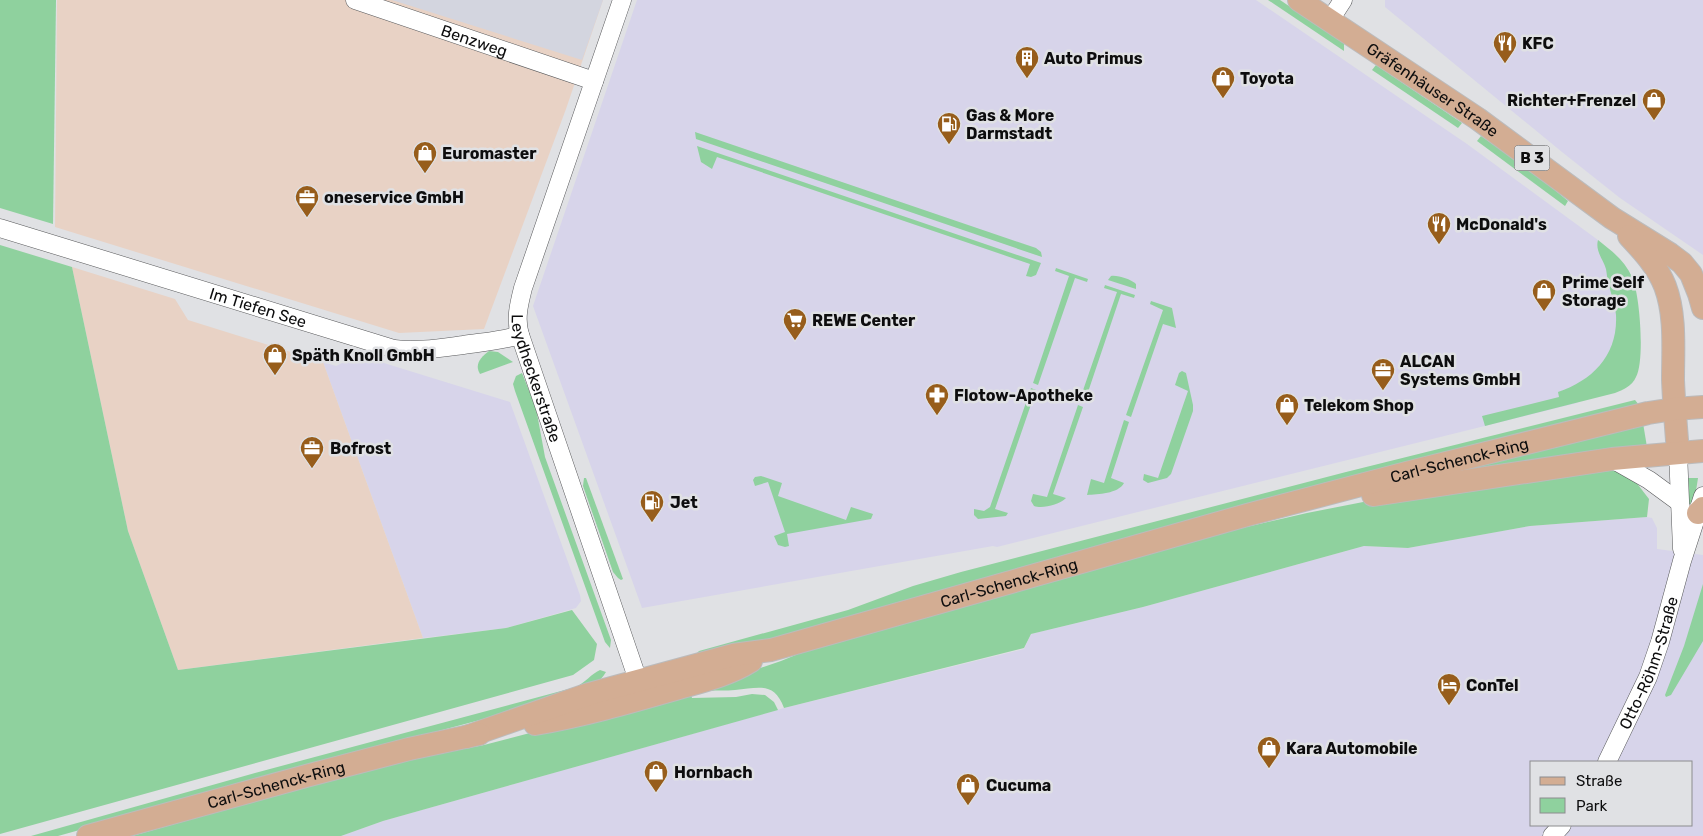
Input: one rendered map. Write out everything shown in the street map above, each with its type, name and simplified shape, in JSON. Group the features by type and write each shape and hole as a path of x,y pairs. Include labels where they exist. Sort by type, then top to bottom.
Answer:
{"main road":[{"name":"Gräfenhäuser Straße","path":"1299,0 1478,119 1612,218 1682,263 1691,274 1703,308"},
{"name":"Gräfenhäuser Straße","path":"1612,218 1651,262 1664,284 1672,321 1674,409 1678,452"},
{"name":"Carl-Schenck-Ring","path":"88,836 306,776 466,737 558,704 723,675 771,650 1246,515 1526,442 1648,413 1703,407"},
{"path":"1678,452 1703,451"},
{"name":"Carl-Schenck-Ring","path":"1246,515 1439,484 1612,459 1678,452"}],"street":[{"name":"Benzweg","path":"355,0 594,81"},
{"name":"Leydheckerstraße","path":"622,0 522,288 517,315 520,335 641,689"},
{"path":"1330,20 1343,0"},
{"name":"Im Tiefen See","path":"0,228 394,349 434,348 504,340 520,335"},
{"name":"Otto-Röhm-Straße","path":"1607,761 1648,677 1660,642 1696,505 1678,452"},
{"path":"1612,459 1696,505"},
{"path":"1552,836 1561,826"}],"shaded area":[{"path":"57,0 603,0 566,109 484,329 399,333 55,227"},
{"path":"392,0 603,0 582,60"},
{"path":"637,0 1256,0 1467,144 1598,240 1609,252 1630,324 1577,403 997,547 993,546 642,608 533,306"},
{"path":"1385,0 1703,0 1703,255 1620,198 1562,152 1385,7"},
{"path":"72,267 175,299 188,320 323,362 423,638 178,670 128,531"},
{"path":"358,355 510,402 580,595 581,601 576,608 506,628 423,638 323,362 336,366"},
{"path":"1647,517 1652,518 1657,528 1657,549 1703,555 1703,836 341,836 383,821 784,708 1024,649 1031,634 1143,607 1364,546 1408,548 1530,526"}],"green space":[{"path":"0,0 56,0 53,224 0,208"},
{"path":"1268,0 1280,0 1344,43 1344,51"},
{"path":"1376,65 1462,123 1458,128 1372,70"},
{"path":"695,132 1036,248 1041,252 1042,257 696,139"},
{"path":"1481,136 1538,176 1568,201 1565,206 1477,141"},
{"path":"697,146 1041,263 1036,275 1026,276 1030,264 717,157 712,169 701,162"},
{"path":"1598,240 1622,261 1629,271 1635,286 1641,343 1639,369 1636,377 1627,387 1615,393 1485,426 1482,416 1559,397 1558,392 1582,381 1601,364 1608,354 1616,329 1616,315 1606,269 1598,251"},
{"path":"0,245 72,267 128,531 178,670 506,628 572,610 597,644 594,660 573,675 0,834"},
{"path":"1056,268 1088,279 1087,282 1075,278 1038,385 1033,383 1069,276 1055,271"},
{"path":"1111,276 1131,280 1136,284 1136,289 1108,280"},
{"path":"1105,285 1135,295 1134,298 1121,294 1085,401 1080,399 1117,292 1104,288"},
{"path":"1151,301 1172,308 1176,328 1163,324 1131,417 1126,415 1163,310 1150,304"},
{"path":"489,351 498,352 513,362 480,374 478,364 481,358"},
{"path":"1182,371 1186,373 1193,411 1171,474 1167,478 1148,483 1143,480 1144,474 1158,478 1188,391 1175,385 1179,373"},
{"path":"522,373 536,408 545,457 611,640 610,648 605,642 515,391 513,384 516,376"},
{"path":"1031,388 1036,390 995,509 1008,513 1006,516 978,519 974,515 974,509 984,511 990,507"},
{"path":"1635,400 1639,405 794,634 694,656 699,651 848,610 913,586 961,572 1346,472"},
{"path":"1078,405 1083,407 1053,494 1066,498 1050,506 1034,506 1031,501 1033,494 1047,497"},
{"path":"1124,420 1129,422 1111,478 1124,483 1113,491 1087,495 1091,479 1104,483"},
{"path":"1643,423 1647,447 1459,474 1458,470"},
{"path":"1609,469 1632,477 1649,499 1647,517 1530,526 1408,548 1364,546 1143,607 1031,634 1024,648 784,708 780,699 775,694 764,688 708,691 702,688 781,661 820,645 1212,535 1307,513 1404,494"},
{"path":"761,476 782,483 778,496 846,520 851,507 873,514 871,519 787,534 789,546 778,545 774,536 785,532 768,482 755,486 753,480 755,477"},
{"path":"584,478 586,478 623,579 621,580 613,572 583,486"},
{"path":"1688,478 1698,478 1694,504 1687,504"},
{"path":"1703,584 1703,641 1671,695 1666,697 1665,695 1684,646"},
{"path":"600,670 606,672 601,679 578,694 58,836 31,836 255,773 576,687"},
{"path":"690,691 692,698 736,697 752,694 765,695 774,702 778,710 383,821 341,836 132,836 395,762 484,745"}],"place":[{"name":"KFC","path":"1505,64"},
{"name":"Auto Primus","path":"1027,79"},
{"name":"Toyota","path":"1223,99"},
{"name":"Richter+Frenzel","path":"1654,121"},
{"name":"Gas & More Darmstadt","path":"949,145"},
{"name":"Euromaster","path":"425,174"},
{"name":"oneservice GmbH","path":"307,218"},
{"name":"McDonald's","path":"1439,245"},
{"name":"Prime Self Storage","path":"1544,312"},
{"name":"REWE Center","path":"795,341"},
{"name":"Späth Knoll GmbH","path":"275,376"},
{"name":"ALCAN Systems GmbH","path":"1383,391"},
{"name":"Flotow-Apotheke","path":"937,416"},
{"name":"Telekom Shop","path":"1287,426"},
{"name":"Bofrost","path":"312,469"},
{"name":"Jet","path":"652,523"},
{"name":"ConTel","path":"1449,706"},
{"name":"Kara Automobile","path":"1269,769"},
{"name":"Hornbach","path":"656,793"},
{"name":"Cucuma","path":"968,806"}]}
